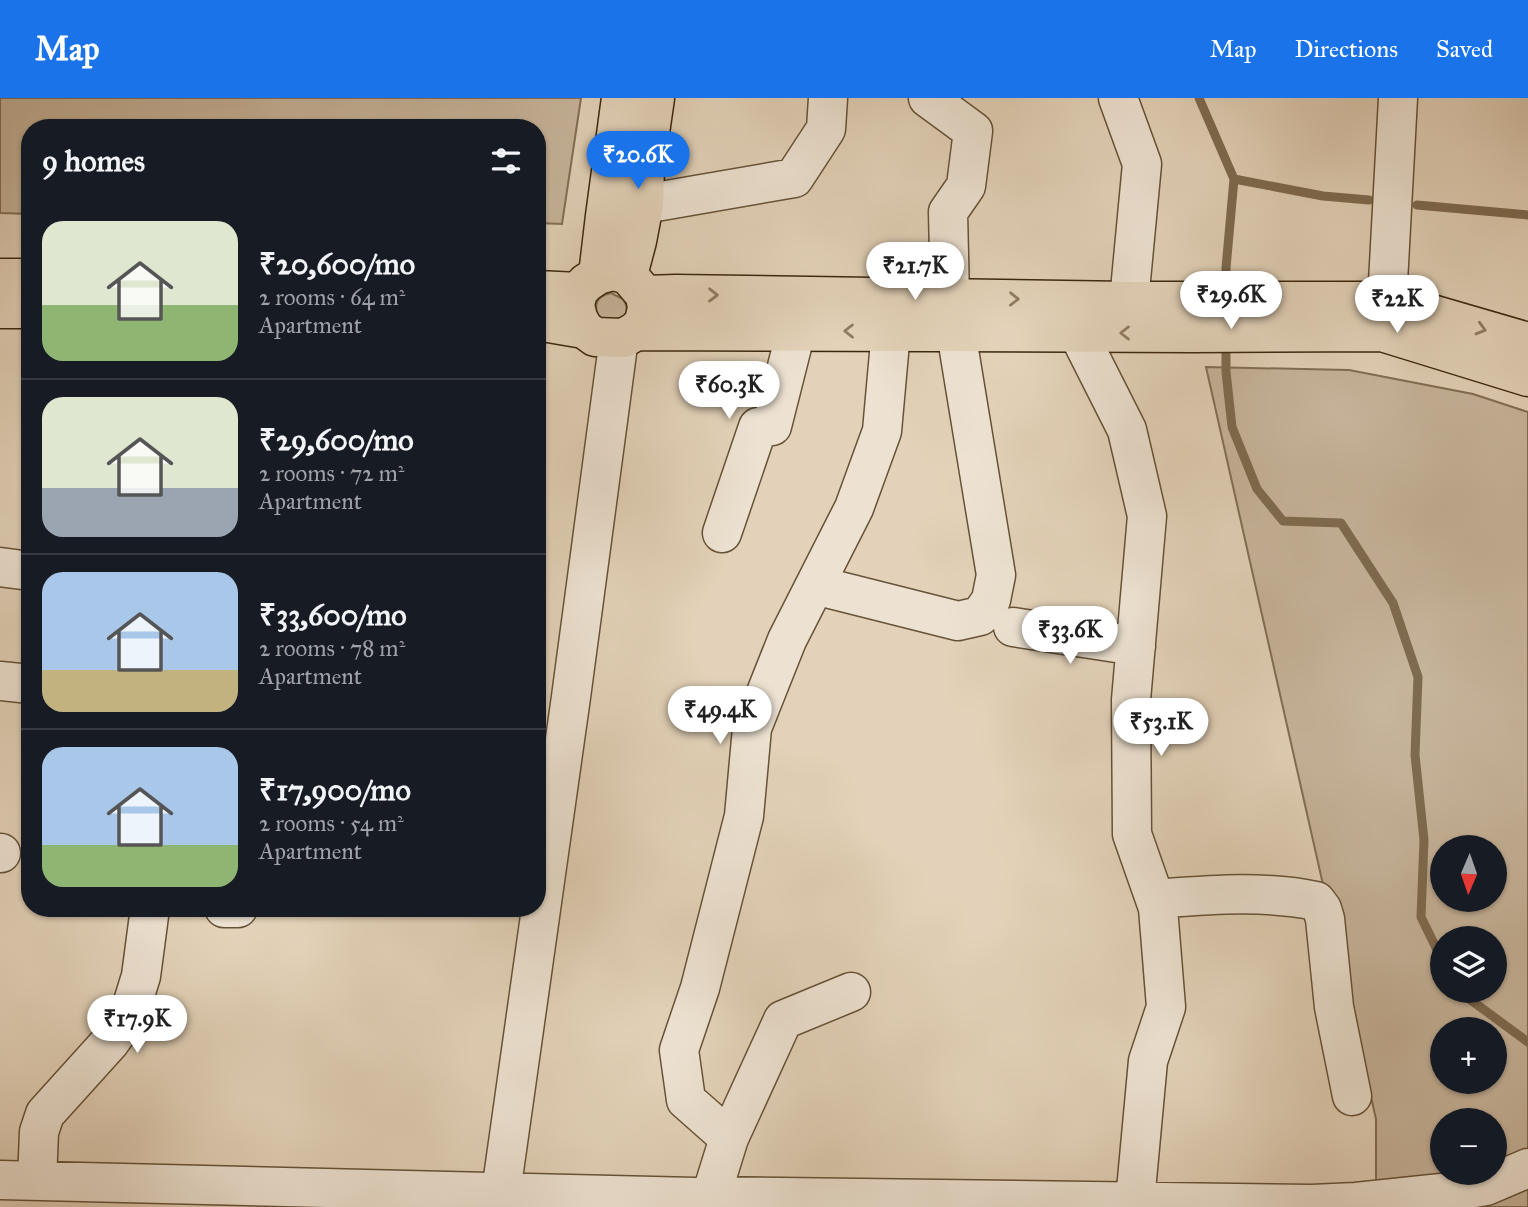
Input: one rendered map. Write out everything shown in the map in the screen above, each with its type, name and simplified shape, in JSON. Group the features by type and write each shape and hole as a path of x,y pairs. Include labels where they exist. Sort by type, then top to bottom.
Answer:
{"main road":[{"path":"613,305 605,216 621,98"},
{"path":"613,305 637,241 644,204 645,167 655,98"},
{"path":"0,278 21,278"},
{"path":"546,292 613,305 796,331 891,331 953,315 1079,333 1193,317 1270,317 1382,332 1528,377"},
{"path":"546,319 613,305 953,315 1129,301 1193,317"},
{"path":"1270,317 1387,301 1528,342"},
{"path":"0,309 21,309"}],"street":[{"path":"644,204 794,178 826,130 828,98"},
{"path":"1118,98 1142,164 1129,301"},
{"path":"1387,301 1398,98"},
{"path":"815,585 958,621 980,616 991,600 996,575 953,315 948,212 966,186 973,131 945,100"},
{"path":"546,769 554,696 613,305"},
{"path":"722,533 758,427 772,426 796,331"},
{"path":"729,1138 686,1100 679,1050 700,988 744,816 751,727 787,640 854,508 882,430 891,331"},
{"path":"1079,333 1127,430 1147,516 1130,700 1132,834 1158,908 1166,1007 1148,1061 1135,1200"},
{"path":"0,567 21,570"},
{"path":"1013,627 1136,646"},
{"path":"0,681 21,683"},
{"path":"1155,899 1225,893 1316,901 1322,908 1325,919 1334,1007 1352,1096"},
{"path":"37,1181 39,1132 45,1114 110,1042 129,1015 142,976 149,917"},
{"path":"499,1200 530,917"},
{"path":"711,1196 729,1138 783,1020 851,992"},
{"path":"0,1180 499,1200 711,1196 1312,1204 1451,1192 1486,1186 1528,1168"}],"shaded area":[{"path":"0,98 581,98 562,224 546,223 546,119 21,119 21,214 0,213"},
{"path":"611,293 623,299 625,315 622,321 599,321 596,311 598,300"},
{"path":"1206,367 1349,370 1473,394 1528,412 1528,1207 1376,1207 1376,1119"}],"waterway":[{"path":"1199,98 1234,179 1226,291"},
{"path":"1234,179 1323,196 1369,200"},
{"path":"1417,205 1528,215"},
{"path":"1226,340 1226,372 1232,427 1257,489 1283,521 1341,523 1393,603 1418,677 1415,755 1424,840 1421,917 1430,935"},
{"path":"1475,1003 1528,1042"}]}
